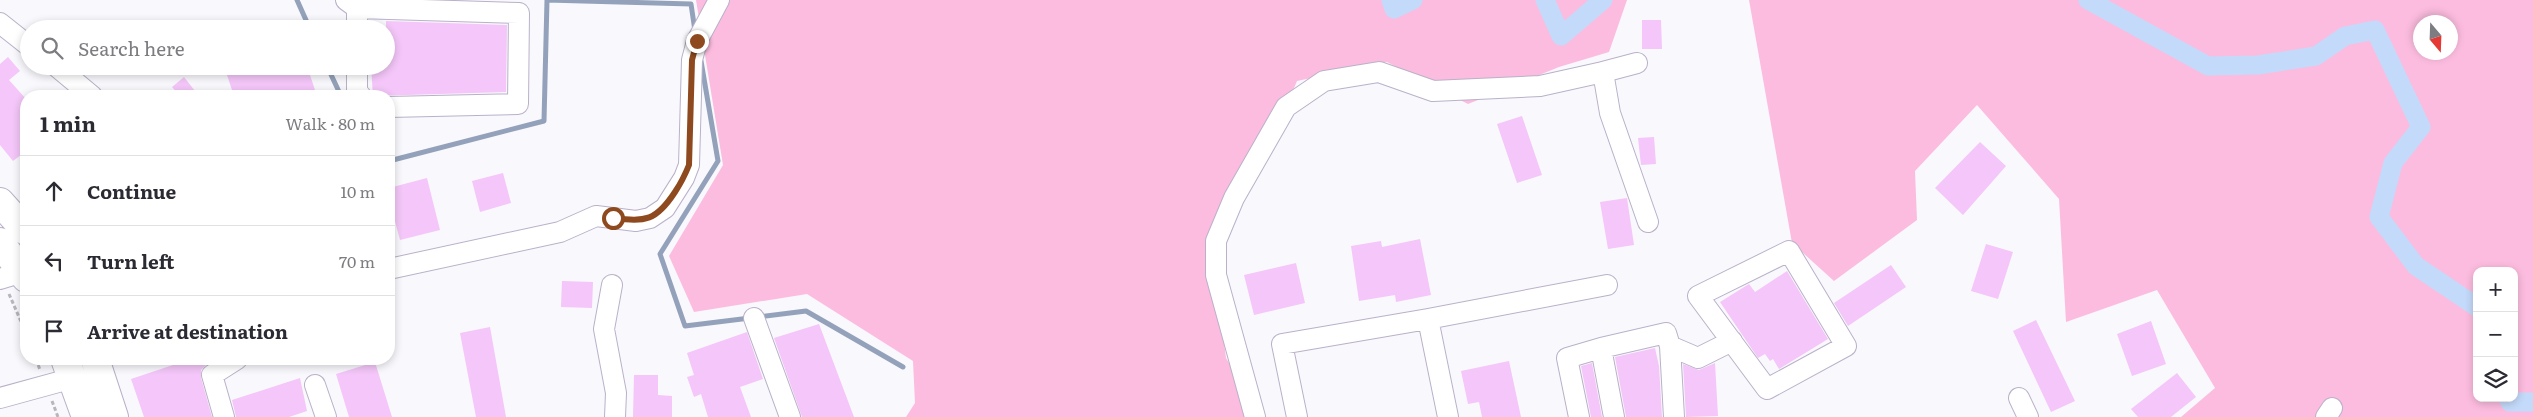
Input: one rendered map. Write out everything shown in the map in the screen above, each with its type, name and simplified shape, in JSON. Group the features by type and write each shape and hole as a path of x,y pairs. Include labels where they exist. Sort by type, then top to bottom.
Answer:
{"main road":[{"path":"0,202 20,224"},
{"path":"0,242 15,275"},
{"path":"97,365 114,417"},
{"path":"69,368 86,417"}],"street":[{"path":"395,268 560,232 596,216 636,221 650,218 665,208 684,178 689,165 692,60 697,41 719,0"},
{"path":"355,20 351,4 519,13 518,104 395,107"},
{"path":"0,23 20,39"},
{"path":"1256,417 1216,275 1216,241 1234,198 1286,107 1324,81 1379,72 1433,91 1540,86 1637,63"},
{"path":"1603,72 1610,113 1648,222"},
{"path":"67,75 85,90"},
{"path":"357,75 357,90"},
{"path":"1789,251 1846,346 1767,389 1732,341 1698,296 1789,251"},
{"path":"612,285 604,329 616,393 615,417"},
{"path":"1297,417 1282,344 1607,285"},
{"path":"754,318 790,417"},
{"path":"1428,319 1448,417"},
{"path":"1579,417 1567,358 1666,333 1670,346 1674,417"},
{"path":"1670,346 1698,358 1732,341"},
{"path":"1601,348 1614,417"},
{"path":"224,417 212,375 228,365"},
{"path":"0,398 69,368"},
{"path":"315,385 326,417"},
{"path":"2018,398 2028,417"}],"path":[{"path":"15,275 20,301"}],"shaded area":[{"path":"696,0 1627,0 1609,52 1559,67 1468,104 1387,62 1297,81 1286,107 1211,239 1226,358 1262,417 906,417 915,403 913,361 807,294 694,312 669,256 723,165"},
{"path":"1749,0 2533,0 2533,417 2181,417 2215,388 2157,290 2066,322 2059,199 1977,105 1915,171 1917,220 1834,281 1792,243"}],"building":[{"path":"1642,20 1661,20 1662,49 1642,49"},
{"path":"395,21 507,25 506,92 395,95 395,90 373,90 372,75 395,75"},
{"path":"8,57 20,71 9,80 20,92 20,156 13,161 0,145 0,64"},
{"path":"227,75 310,75 315,90 232,90"},
{"path":"184,77 194,90 175,90 172,87"},
{"path":"1522,116 1542,175 1517,183 1497,124"},
{"path":"1654,137 1656,164 1641,165 1638,138"},
{"path":"1980,142 2006,166 1963,215 1935,188"},
{"path":"503,173 511,203 480,212 472,181"},
{"path":"427,178 440,230 400,240 395,221 395,186"},
{"path":"1627,198 1634,245 1608,249 1600,202"},
{"path":"1420,239 1431,295 1396,302 1395,295 1359,301 1351,246 1381,241 1382,247"},
{"path":"1986,244 2013,252 1998,299 1971,291"},
{"path":"1296,263 1305,303 1254,315 1244,275"},
{"path":"1891,265 1906,287 1848,326 1834,303"},
{"path":"1787,271 1828,339 1779,369 1773,359 1770,361 1765,354 1758,358 1720,302 1749,284 1755,292"},
{"path":"562,281 593,282 592,308 561,307"},
{"path":"2036,320 2075,401 2051,412 2013,331"},
{"path":"2151,321 2166,364 2132,376 2117,334"},
{"path":"819,324 854,417 802,417 774,338"},
{"path":"490,327 506,417 476,417 460,333"},
{"path":"747,332 763,379 740,387 751,417 708,417 701,394 694,397 687,377 694,375 687,353"},
{"path":"1655,348 1659,366 1662,417 1626,417 1615,357"},
{"path":"1509,361 1521,417 1482,417 1479,402 1468,404 1461,371"},
{"path":"1592,363 1602,417 1591,417 1581,366"},
{"path":"1715,363 1718,416 1686,417 1683,364 1699,370"},
{"path":"173,365 206,365 201,370 201,378 212,417 144,417 131,379"},
{"path":"365,365 376,365 392,417 349,417 336,374"},
{"path":"2177,373 2196,397 2171,417 2138,417 2131,409"},
{"path":"634,375 658,375 658,395 672,396 672,417 633,417"},
{"path":"300,378 307,411 289,417 236,417 232,400"}],"waterway":[{"path":"297,0 306,20"},
{"path":"395,159 544,121 547,0 691,4 695,31"},
{"path":"1391,0 1394,9 1413,0"},
{"path":"1545,0 1561,36 1603,0"},
{"path":"2088,0 2208,66 2258,65 2316,56 2345,36 2375,30 2421,127 2393,163 2379,217 2416,266 2473,304"},
{"path":"701,61 718,161 660,254 685,326 750,318"},
{"path":"331,75 338,90"},
{"path":"758,317 806,311 903,367"},
{"path":"2518,402 2533,402"}],"route":[{"path":"613,218 636,221 650,218 665,208 684,178 689,165 690,89 692,60 697,41"}]}
